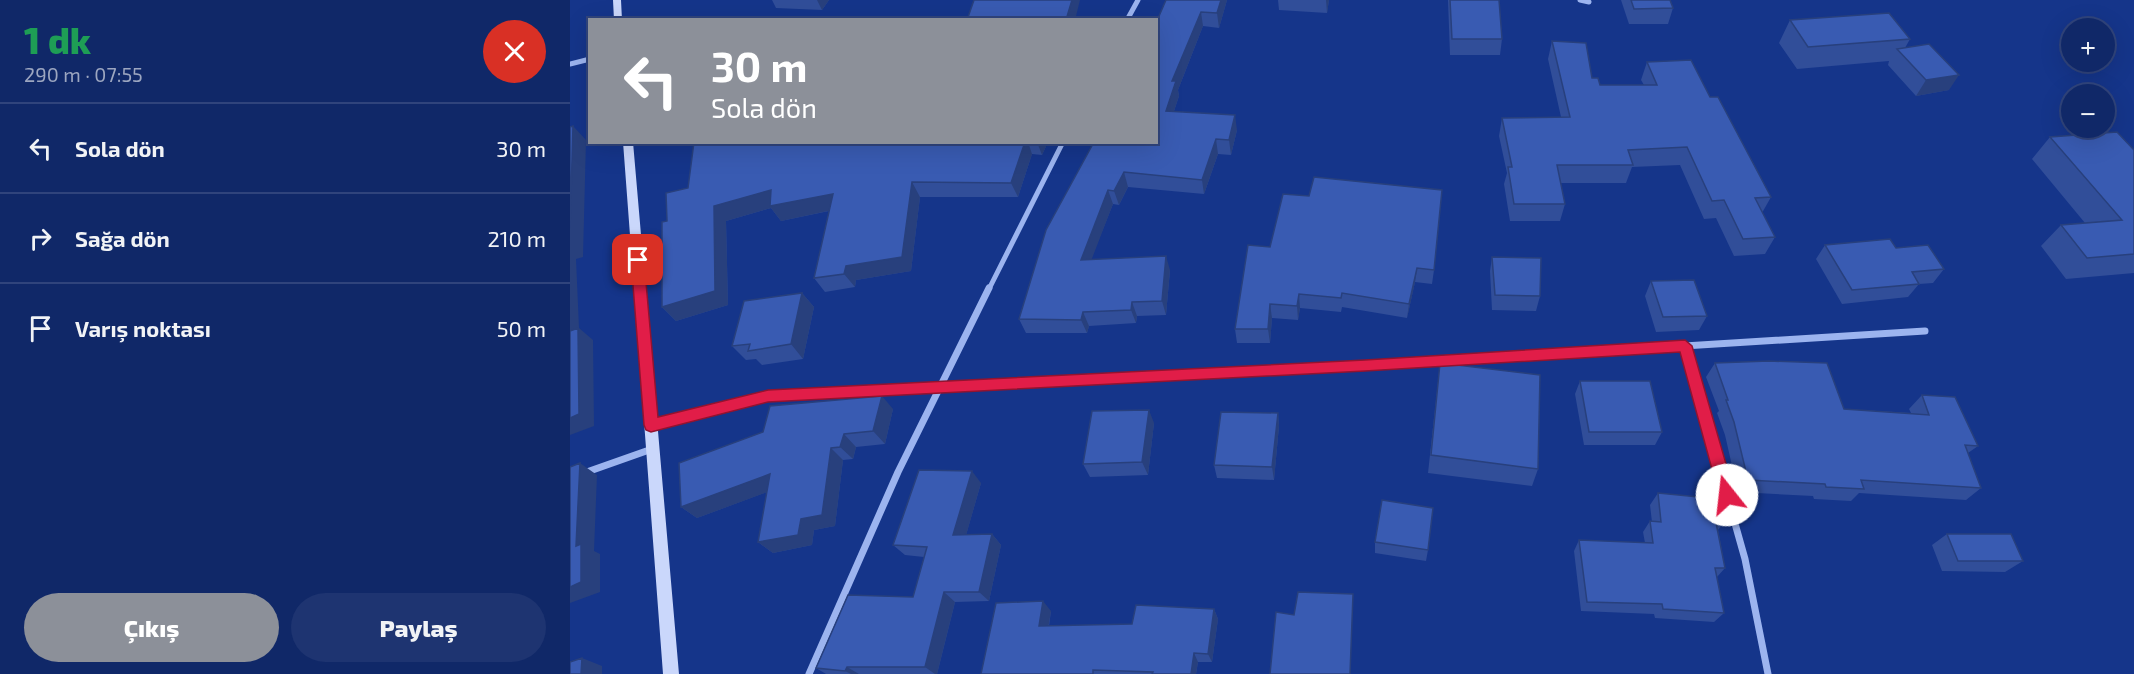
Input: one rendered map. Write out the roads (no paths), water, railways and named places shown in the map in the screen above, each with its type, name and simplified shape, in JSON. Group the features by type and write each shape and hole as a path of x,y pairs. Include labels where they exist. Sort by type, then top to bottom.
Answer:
{"street":[{"path":"617,0 618,18"},
{"path":"1128,18 1138,0"},
{"path":"1580,0 1589,2"},
{"path":"570,64 588,60"},
{"path":"628,144 671,674"},
{"path":"809,674 843,591 940,387 1062,144"},
{"path":"651,425 768,396 1365,366 1926,332"},
{"path":"1685,346 1745,559 1768,674"},
{"path":"570,478 653,448"}]}
